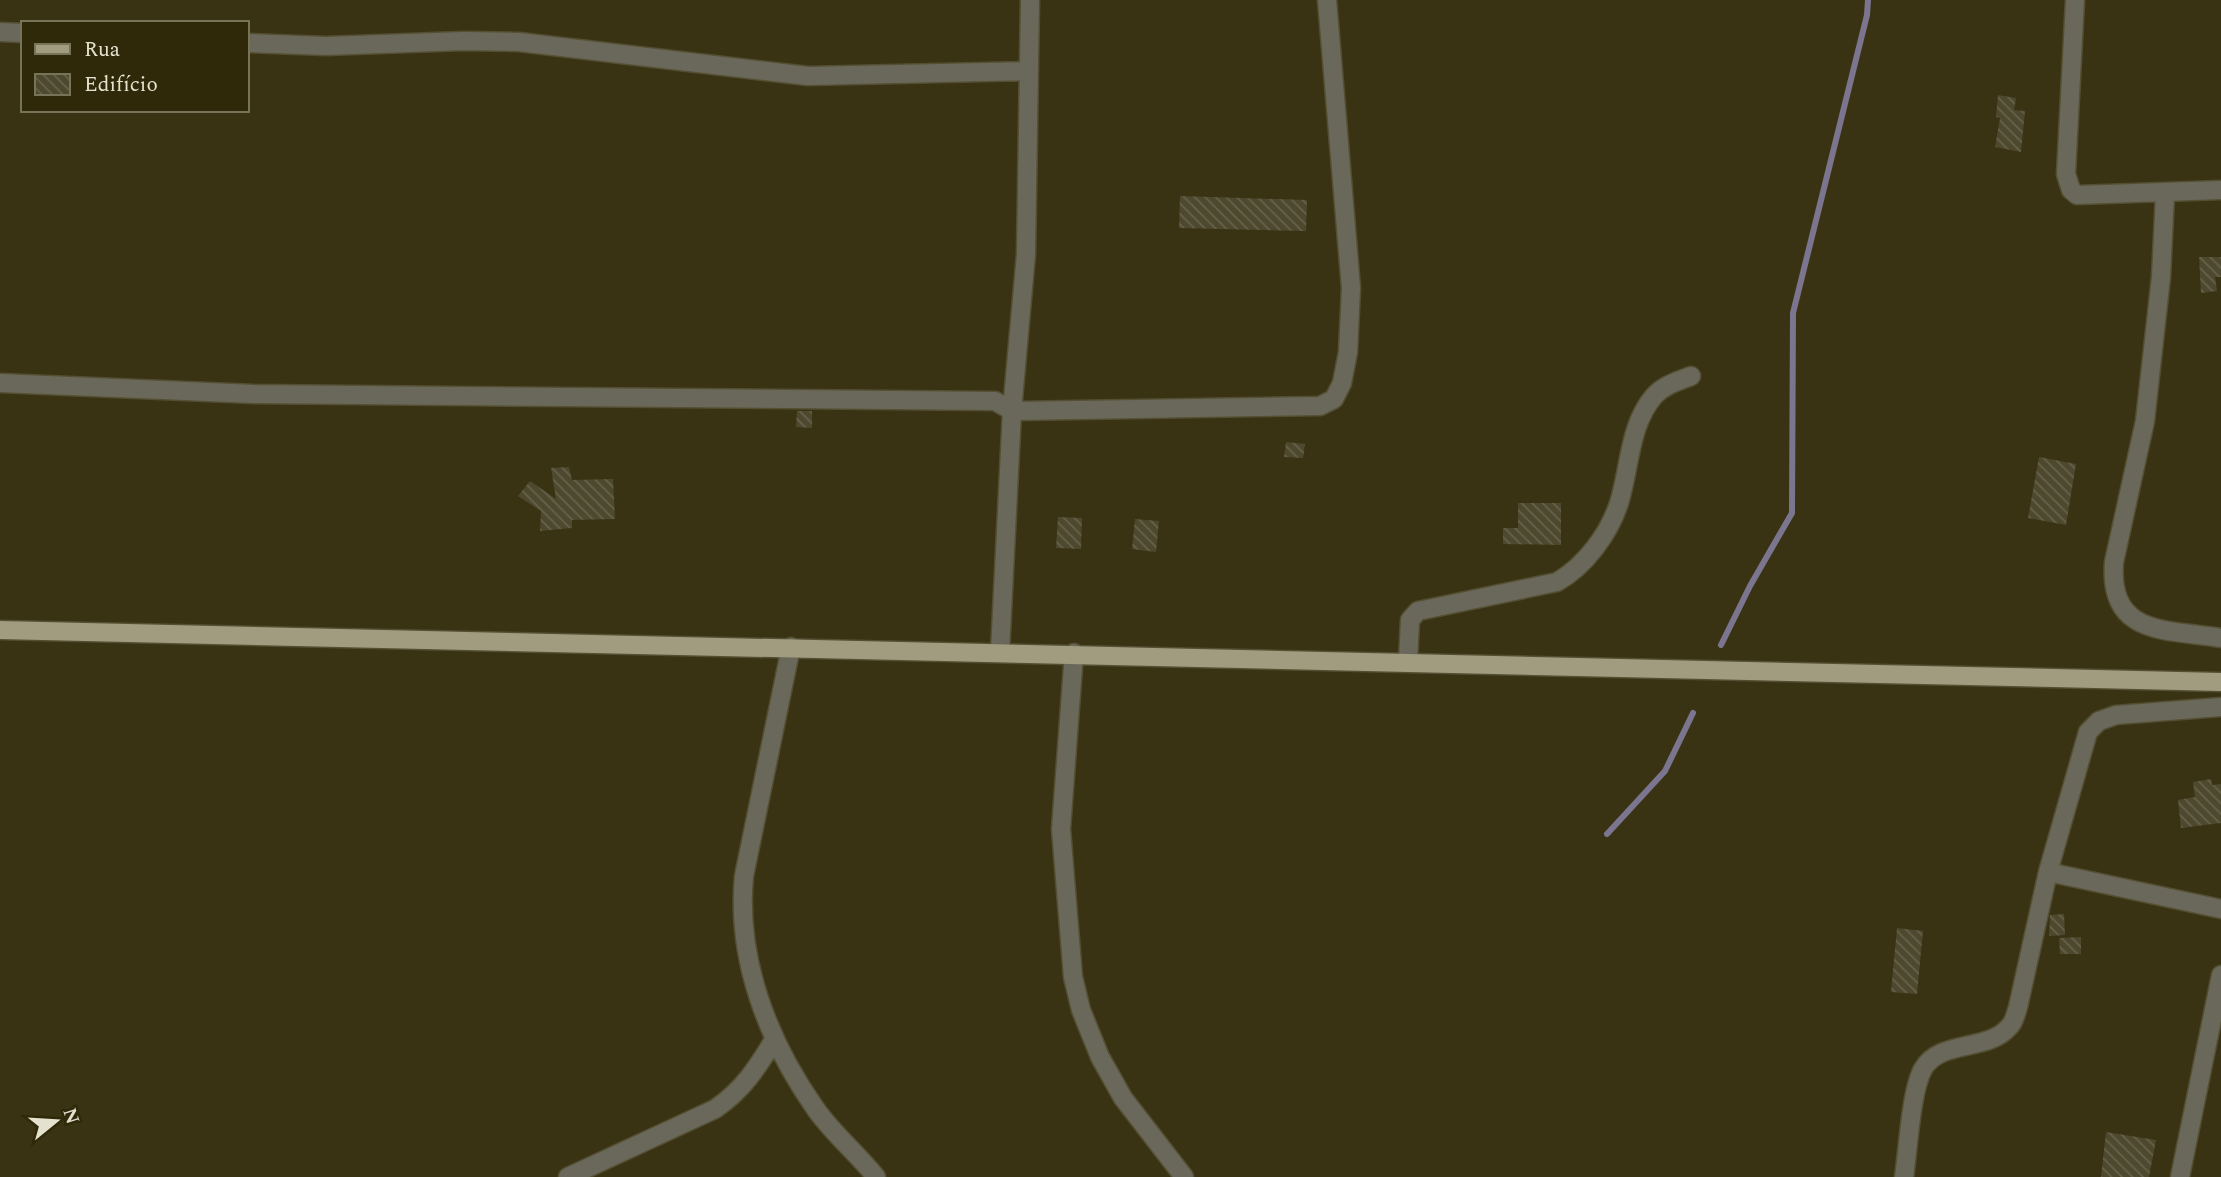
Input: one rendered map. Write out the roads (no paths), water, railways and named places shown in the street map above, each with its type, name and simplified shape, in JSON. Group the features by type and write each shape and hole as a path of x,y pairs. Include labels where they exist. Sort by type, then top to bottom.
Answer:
{"main road":[{"path":"0,630 1074,653 2221,682"}],"street":[{"path":"1000,652 1012,411 1026,254 1030,0"},
{"path":"0,383 254,394 995,401 1012,411 1320,406 1334,399 1342,383 1348,352 1352,288 1327,0"},
{"path":"2075,0 2066,174 2071,190 2077,195 2221,190"},
{"path":"0,32 21,33"},
{"path":"248,43 326,47 464,41 519,42 808,76 1028,71"},
{"path":"2165,194 2161,277 2145,421 2117,549 2112,586 2120,606 2144,624 2162,632 2221,638"},
{"path":"1408,662 1410,620 1418,611 1557,582 1576,571 1610,524 1619,504 1634,435 1653,397 1665,386 1691,376"},
{"path":"791,647 744,876 740,910 749,961 774,1040 816,1109 876,1177"},
{"path":"1074,653 1061,829 1073,977 1081,1010 1100,1057 1123,1098 1184,1177"},
{"path":"1904,1177 1917,1088 1923,1069 1940,1054 1996,1036 2010,1027 2018,1007 2048,872 2088,732 2099,721 2116,715 2221,707"},
{"path":"2048,872 2221,909"},
{"path":"2180,1177 2221,975"},
{"path":"568,1177 715,1109 736,1095 751,1077 774,1040"}],"waterway":[{"path":"1721,645 1750,586 1792,513 1793,313 1867,15 1868,0"},
{"path":"1607,834 1665,771 1693,713"}]}
